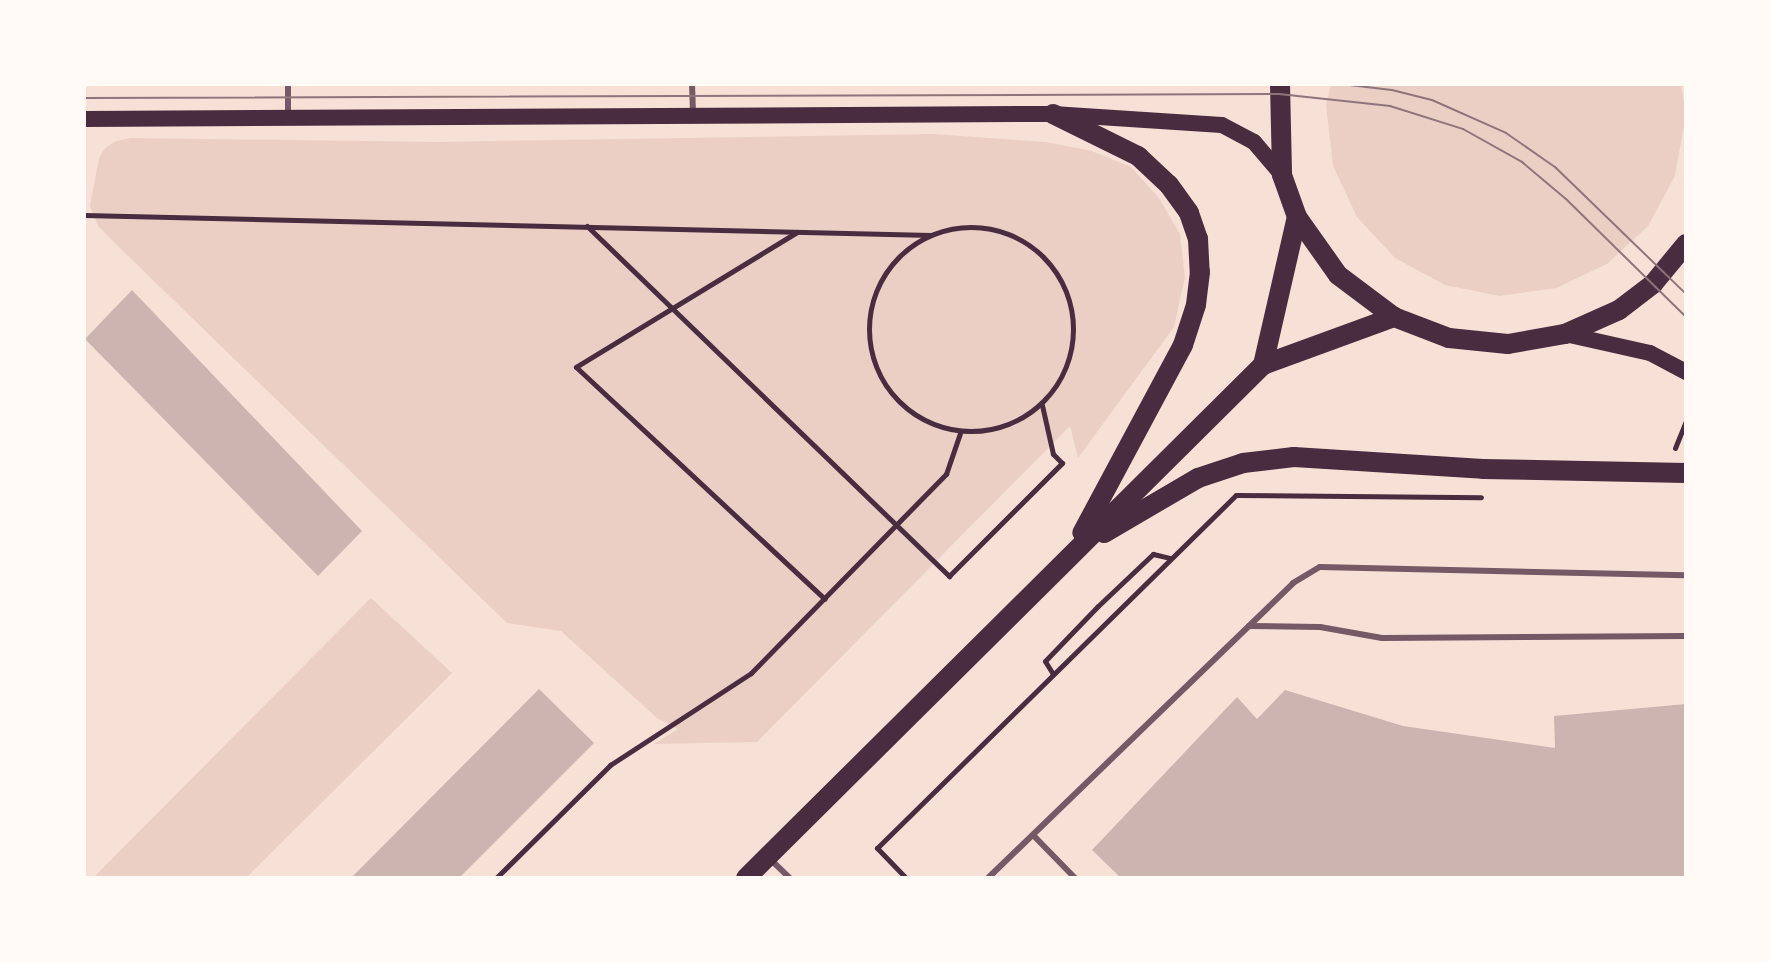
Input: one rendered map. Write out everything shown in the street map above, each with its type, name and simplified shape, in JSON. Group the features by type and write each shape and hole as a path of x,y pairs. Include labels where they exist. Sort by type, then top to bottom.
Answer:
{"main road":[{"path":"1280,84 1282,175 1297,217 1338,275 1394,317 1449,338 1508,344 1565,334 1619,310 1653,284 1686,244"},
{"path":"84,119 1053,114 1222,125 1254,142 1282,175"},
{"path":"1053,114 1138,156 1169,185 1189,213 1198,239 1200,272 1196,305 1183,345 1070,554"},
{"path":"1263,365 1297,217"},
{"path":"746,878 1263,365 1394,317"},
{"path":"1565,334 1650,353 1686,372"},
{"path":"1070,554 1166,494 1243,463 1294,457 1483,469 1686,473"}],"lane":[{"path":"288,84 288,119"},
{"path":"692,84 693,117"},
{"path":"988,878 1293,583 1320,567 1686,575"},
{"path":"1249,626 1320,627 1382,638 1686,636"},
{"path":"1034,836 1075,878"},
{"path":"768,856 790,878"}],"path":[{"path":"84,215 931,235 966,227 1004,232 1034,248 1053,266 1070,298 1074,338 1065,373 1042,405 1012,424 960,433 911,414 895,400 876,369 868,334 873,299 883,276 907,249 931,235"},
{"path":"586,225 949,576 1062,463 1053,454 1042,405"},
{"path":"799,231 576,367 825,599"},
{"path":"496,878 610,765 751,673 946,474 960,433"},
{"path":"906,878 877,848 1236,495 1483,497"},
{"path":"1053,674 1045,661 1098,606 1153,554 1171,558"}],"shaded area":[{"path":"1331,84 1681,84 1686,115 1675,176 1648,226 1607,264 1556,288 1500,296 1445,285 1395,258 1357,217 1333,166 1326,105"},
{"path":"933,134 1046,142 1092,151 1131,167 1159,198 1180,234 1185,277 1174,327 1078,458 1070,426 757,742 654,744 678,729 657,718 561,631 507,623 98,226 90,206 99,158 105,148 116,141 131,138 438,142"},
{"path":"371,598 452,673 246,878 93,878"}],"building":[{"path":"132,290 362,531 318,576 85,339"},
{"path":"539,689 594,743 459,878 351,878"},
{"path":"1285,690 1403,726 1555,748 1554,716 1686,704 1686,878 1121,878 1092,850 1237,697 1257,719"}],"tram line":[{"path":"1341,84 1392,90 1432,100 1506,133 1555,167 1686,294"},
{"path":"84,98 1279,94 1390,106 1463,129 1522,162 1566,199 1686,317"}]}
